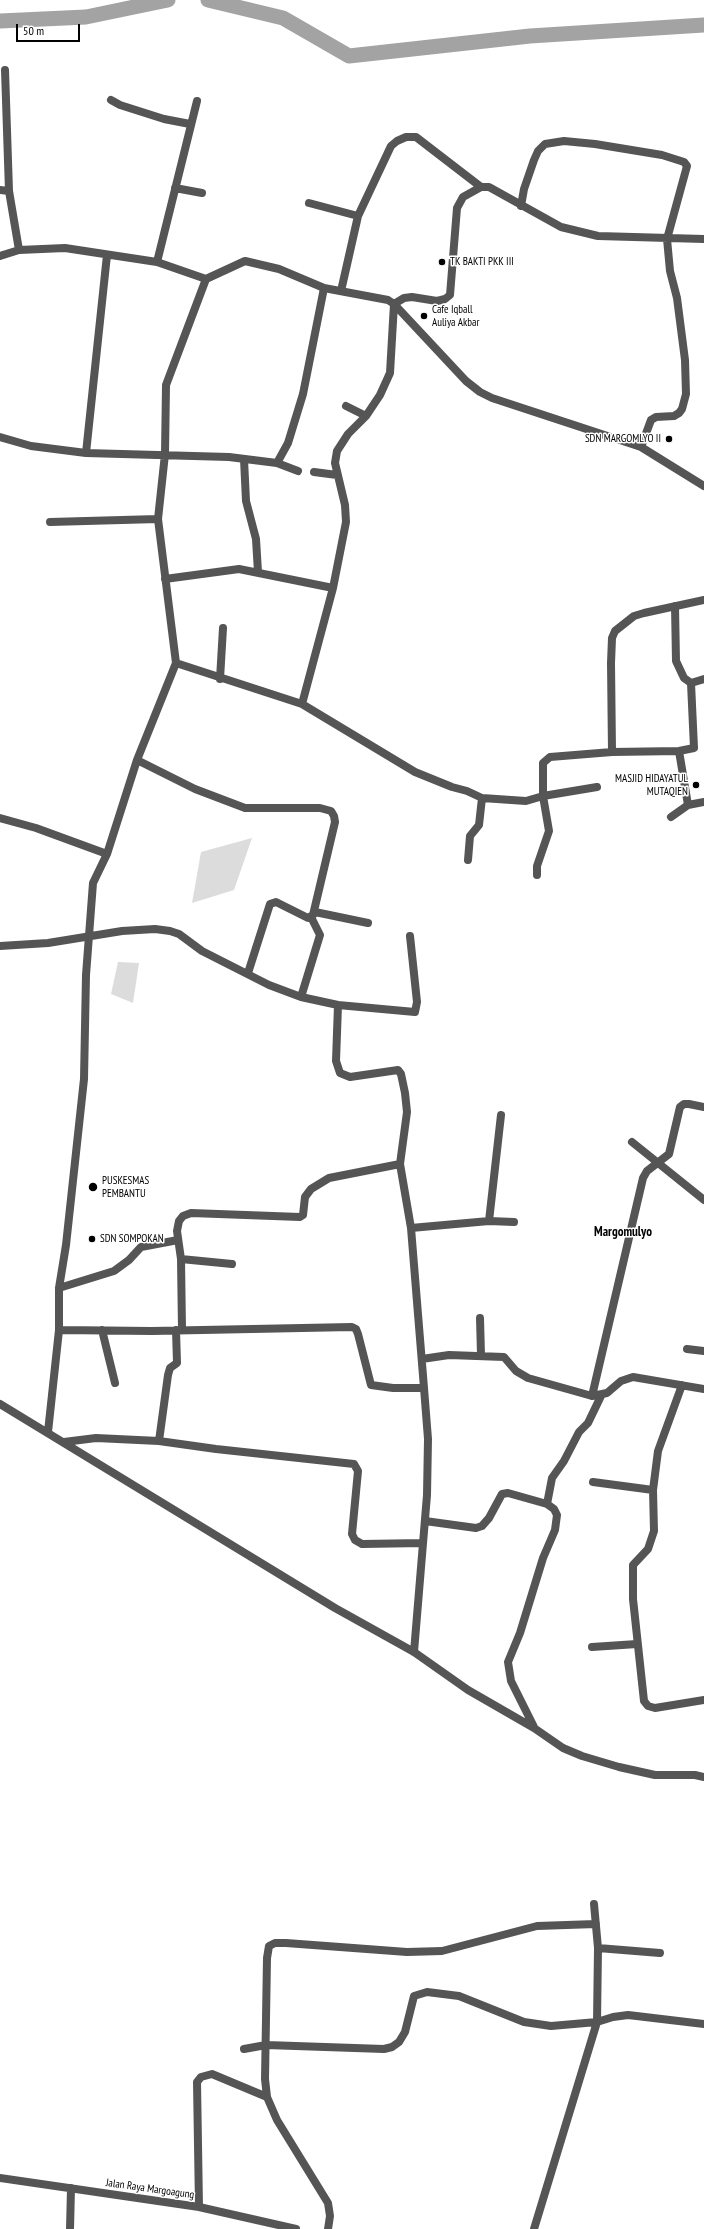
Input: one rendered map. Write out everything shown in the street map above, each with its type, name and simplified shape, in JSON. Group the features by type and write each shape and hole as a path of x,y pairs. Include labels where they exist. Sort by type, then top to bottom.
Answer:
{"street":[{"path":"5,70 9,191 19,250"},
{"path":"111,100 120,105 164,119 190,124"},
{"path":"157,262 190,124 197,101"},
{"path":"341,291 358,216 391,146 397,141 406,137 416,137 481,187 489,188 561,227 598,236 704,239"},
{"path":"522,206 524,189 534,160 538,151 545,144 564,141 595,144 662,155 684,162 687,171 667,239 670,271 677,298 685,360 686,394 682,409 679,413 674,416 656,417 651,420 641,447"},
{"path":"394,304 404,298 412,297 437,301 445,299 450,295 457,208 463,197 481,187"},
{"path":"175,188 202,193"},
{"path":"0,190 9,191"},
{"path":"309,203 358,216"},
{"path":"0,256 19,250 66,248 157,262 206,279 245,261 279,269 324,288 376,297 394,304 466,380 480,392 492,398 641,447 704,486"},
{"path":"86,453 107,255"},
{"path":"48,1432 58,1330 59,1288 66,1245 84,1079 86,975 93,883 106,854 137,760 176,663 158,519 165,454 166,384 206,279"},
{"path":"277,464 288,443 304,394 324,288"},
{"path":"302,704 333,588 346,522 345,505 334,463 339,446 348,434 366,416 380,395 390,373 394,304"},
{"path":"346,406 366,416"},
{"path":"0,437 31,446 86,453 165,454 244,459 277,464 298,470"},
{"path":"244,459 246,501 256,539 258,572"},
{"path":"314,472 337,475"},
{"path":"50,522 158,519"},
{"path":"165,579 227,570 258,572 333,588"},
{"path":"612,752 611,663 612,638 615,631 634,616 704,600"},
{"path":"675,606 676,660 684,678 691,683"},
{"path":"220,679 223,628"},
{"path":"176,663 220,679 302,704 415,772 482,798 526,801 543,796 597,787"},
{"path":"691,683 704,679"},
{"path":"537,875 537,866 549,831 543,796 543,763 545,760 550,757 612,752 679,751 691,749 695,744 691,683"},
{"path":"679,751 688,805"},
{"path":"137,760 195,789 245,808 264,809 292,806 320,808 331,811 335,822 313,915 320,935 301,997"},
{"path":"468,860 470,836 479,825 482,798"},
{"path":"671,817 688,805 704,802"},
{"path":"0,818 36,828 106,854"},
{"path":"248,973 270,904 276,902 308,918 313,915 368,923"},
{"path":"0,946 48,943 90,935 154,929 170,931 214,957 269,985 301,997 338,1005 415,1012 417,1002 410,936"},
{"path":"338,1005 336,1061 340,1073 350,1076 398,1070 401,1074 407,1112 400,1164 411,1228 428,1439 425,1521 414,1652"},
{"path":"592,1396 643,1178 647,1171 669,1154 680,1107 684,1104 690,1104 704,1107"},
{"path":"490,1221 501,1115"},
{"path":"632,1142 704,1200"},
{"path":"159,1440 168,1375 170,1368 177,1362 181,1259 178,1240 179,1221 186,1214 300,1217 303,1215 305,1197 311,1189 329,1178 400,1164"},
{"path":"411,1228 490,1221 514,1222"},
{"path":"59,1288 114,1271 146,1246 178,1240"},
{"path":"181,1259 232,1264"},
{"path":"480,1318 481,1355"},
{"path":"58,1330 179,1330 352,1327 356,1329 358,1334 371,1385 393,1388 424,1388"},
{"path":"102,1330 114,1383"},
{"path":"688,1349 704,1351"},
{"path":"422,1359 449,1355 504,1357 516,1371 528,1378 592,1396 601,1396"},
{"path":"547,1504 552,1478 564,1461 579,1432 588,1422 601,1396 622,1381 634,1377 704,1389"},
{"path":"682,1385 658,1451 653,1490 652,1540 648,1549 633,1566 632,1575 637,1644 644,1701 648,1706 664,1707 704,1700"},
{"path":"0,1404 335,1608 414,1652 468,1690 534,1728 563,1748 612,1765 655,1775 695,1775 704,1777"},
{"path":"64,1442 96,1438 159,1440 216,1449 354,1464 358,1471 352,1534 355,1540 362,1544 423,1544"},
{"path":"593,1482 653,1490"},
{"path":"425,1521 476,1528 482,1526 489,1518 502,1494 508,1493 547,1504 554,1509 557,1523 543,1558 520,1634 508,1662 511,1681 534,1728"},
{"path":"592,1647 637,1644"},
{"path":"534,2229 597,2022 598,1948 594,1904"},
{"path":"328,2229 330,2216 328,2204 277,2120 266,2097 267,1958 269,1946 275,1943 407,1952 435,1952 538,1926 596,1924"},
{"path":"598,1948 660,1953"},
{"path":"244,2049 266,2045 384,2049 392,2047 399,2042 405,2032 414,1996 427,1992 459,1996 524,2022 551,2026 597,2022 613,2017 628,2015 704,2024"},
{"path":"199,2207 197,2082 201,2077 212,2074 266,2097"},
{"name":"Jalan Raya Margoagung","path":"0,2178 199,2207 296,2229"},
{"path":"70,2229 71,2188"}],"shaded area":[{"path":"252,838 234,890 192,903 201,852"},
{"path":"118,962 139,963 133,1003 111,994"}],"waterway":[{"path":"0,21 86,17 168,0"},
{"path":"208,0 283,18 349,56 530,36 704,25"}],"place":[{"name":"TK BAKTI PKK III","path":"442,262"},
{"name":"Cafe Iqball Auliya Akbar","path":"424,316"},
{"name":"SDN MARGOMLYO II","path":"669,439"},
{"name":"MASJID HIDAYATUL MUTAQIEN","path":"696,785"},
{"name":"PUSKESMAS PEMBANTU","path":"93,1187"},
{"name":"SDN SOMPOKAN","path":"92,1239"}],"district":[{"name":"Margomulyo","path":"623,1232"}]}
